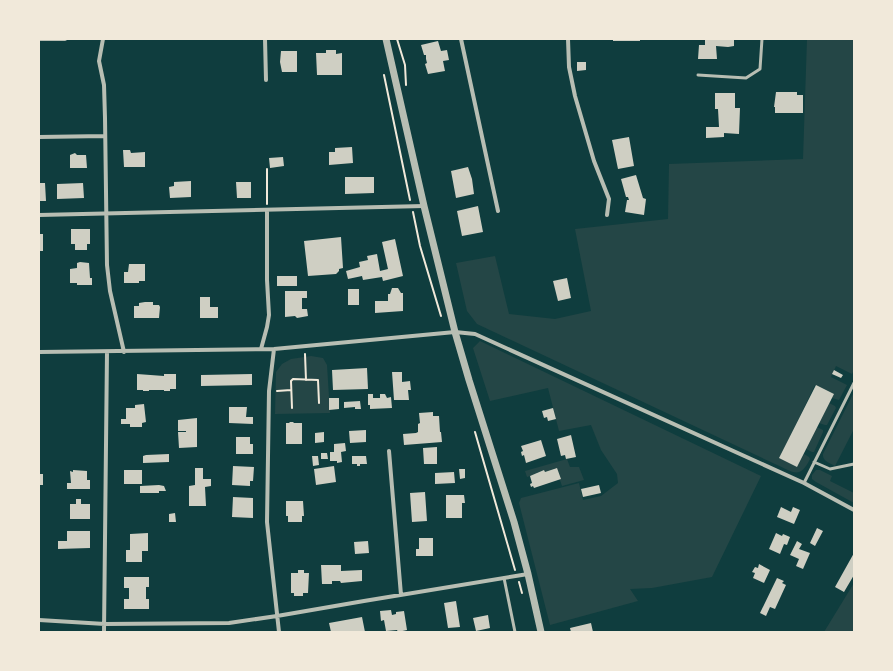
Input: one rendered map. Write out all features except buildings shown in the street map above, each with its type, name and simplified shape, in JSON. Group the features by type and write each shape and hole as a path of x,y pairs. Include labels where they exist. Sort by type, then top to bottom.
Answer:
{"street":[{"path":"39,39 65,39"},
{"path":"102,39 99,61 104,84 107,265 124,352"},
{"path":"265,39 266,80"},
{"path":"386,39 424,206 455,332 509,503 528,574 541,632"},
{"path":"461,39 498,211"},
{"path":"568,39 568,68 592,154 609,199 607,215"},
{"path":"39,138 105,136"},
{"path":"39,215 424,206"},
{"path":"261,349 269,316 266,210"},
{"path":"39,352 274,349 455,332 475,334 804,483 854,510"},
{"path":"274,349 269,391 267,522 279,632"},
{"path":"104,632 107,352"},
{"path":"389,451 401,595"},
{"path":"39,620 105,624 229,623 528,574"}],"lane":[{"path":"698,75 746,78 760,69 762,39"},
{"path":"804,483 854,383"},
{"path":"814,462 830,469 854,464"},
{"path":"504,578 515,632"}],"path":[{"path":"266,210 267,169"},
{"path":"304,346 306,380"},
{"path":"292,408 291,381 293,379 318,380 319,403"},
{"path":"269,391 291,390"}],"shaded area":[{"path":"807,39 854,39 854,370 852,374 836,366 831,377 847,385 839,400 832,398 815,385 780,458 797,467 804,454 810,459 803,470 796,472 787,470 477,324 467,311 456,263 495,256 509,314 555,319 591,311 575,229 668,219 669,164 803,159"},
{"path":"480,341 761,476 712,577 652,588 630,589 638,601 550,625 519,503 521,498 579,483 583,500 601,496 618,483 617,474 601,450 591,425 559,431 548,388 490,401 473,348"},
{"path":"311,356 323,358 327,365 330,413 275,414 276,372 282,364 291,359"},
{"path":"854,392 854,429 835,466 825,460 823,454"},
{"path":"829,403 836,408 827,425 819,423"},
{"path":"817,427 823,430 823,432 814,452 812,452 806,449"},
{"path":"567,459 570,467 579,467 584,480 562,486 556,468 545,472 544,470 527,477 525,471"},
{"path":"816,470 820,470 832,476 830,481 854,493 854,503 812,479 812,475"},
{"path":"854,583 854,632 824,632"}]}
